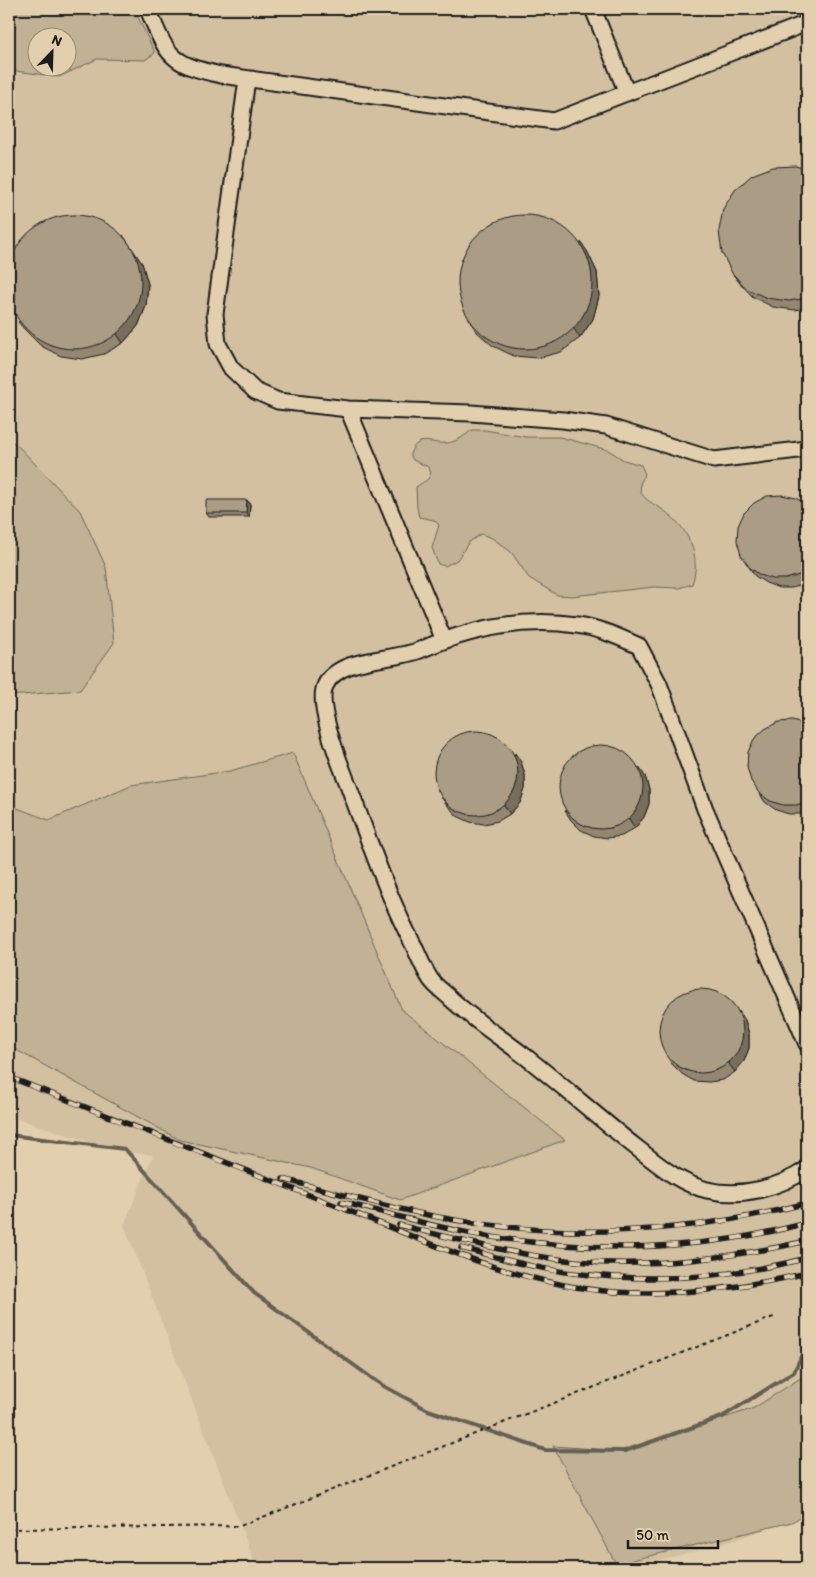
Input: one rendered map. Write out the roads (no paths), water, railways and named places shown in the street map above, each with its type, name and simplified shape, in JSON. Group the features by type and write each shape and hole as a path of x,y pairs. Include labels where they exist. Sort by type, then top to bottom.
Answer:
{"lane":[{"path":"148,9 162,45 175,59 196,70 541,121 554,121 807,23"},
{"path":"593,9 627,93"},
{"path":"247,79 215,314 218,344 232,368 255,391 278,401 348,409 471,413 606,426 714,460 807,449"},
{"path":"348,409 444,640"},
{"path":"807,1044 705,809 659,684 639,646 606,632 568,624 534,624 484,628 444,640 414,653 366,661 343,669 325,685 323,700 328,723 345,776 397,914 431,981 476,1022 526,1057 576,1100 676,1178 707,1190 731,1192 762,1190 794,1178 807,1169"}],"waterway":[{"path":"9,1135 125,1149 254,1293 380,1384 428,1410 545,1450 625,1451 722,1417 794,1372 807,1344"}],"railway":[{"path":"9,1077 442,1248 510,1272 544,1281 579,1288 615,1292 664,1293 736,1287 807,1273"},
{"path":"283,1179 438,1217 530,1229 623,1231 670,1228 762,1214 807,1203"},
{"path":"341,1202 467,1233 525,1241 606,1247 687,1244 727,1239 807,1223"},
{"path":"399,1225 529,1255 604,1263 662,1262 720,1257 807,1241"},
{"path":"461,1248 531,1266 559,1271 632,1278 691,1277 720,1274 778,1265 807,1258"}]}
